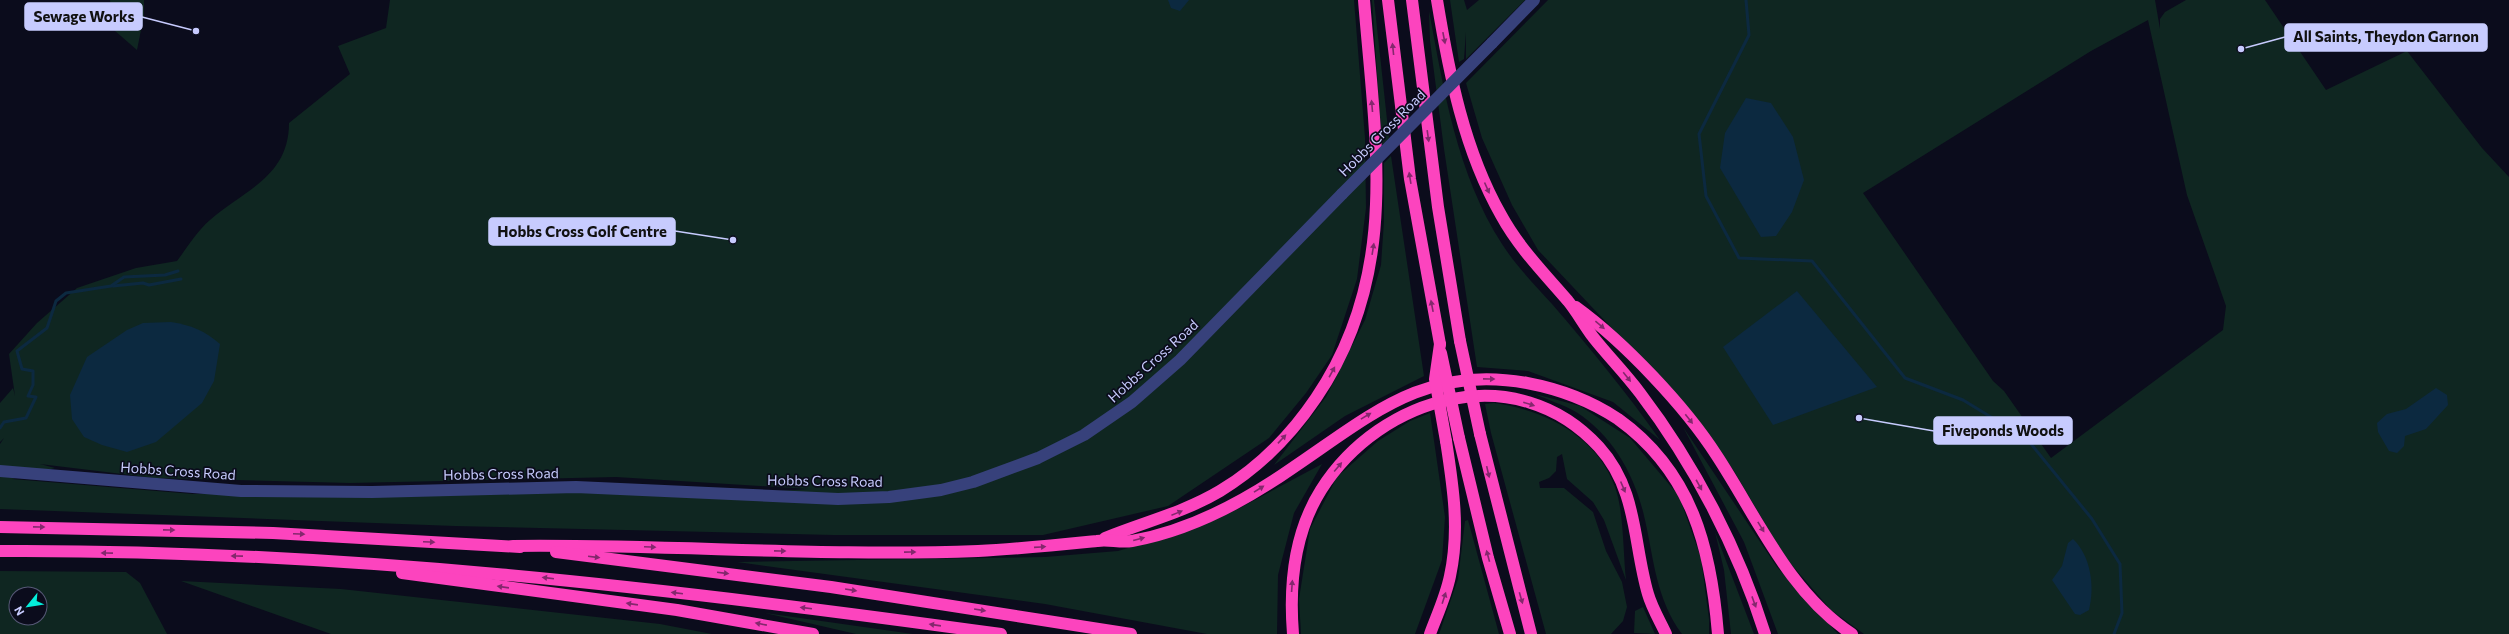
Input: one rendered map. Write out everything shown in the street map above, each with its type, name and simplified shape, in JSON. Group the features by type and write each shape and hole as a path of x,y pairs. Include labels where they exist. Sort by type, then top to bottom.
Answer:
{"highway":[{"path":"1100,540 1186,509 1221,490 1244,474 1276,447 1299,421 1319,393 1340,358 1351,332 1364,293 1376,225 1376,150 1364,0"},
{"path":"1388,0 1410,179 1440,344 1459,438 1488,558 1510,634"},
{"path":"1412,0 1436,199 1460,341 1480,434 1531,634"},
{"path":"1437,0 1459,107 1486,186 1518,244 1568,302 1593,337 1640,393 1686,461 1737,561 1765,634"},
{"path":"1568,302 1600,325 1678,405 1716,455 1784,563 1821,608 1852,634"},
{"path":"1430,634 1449,581 1455,542 1455,502 1435,379 1440,344"},
{"path":"0,527 273,533 513,546 605,545 745,550 907,552 1031,548 1100,540 1129,541 1161,533 1214,513 1251,494 1292,469 1375,411 1426,388 1467,379 1515,380 1545,386 1588,402 1606,412 1632,430 1669,469 1695,514 1705,544 1714,587 1718,633"},
{"path":"1292,629 1294,566 1300,536 1320,491 1337,467 1357,446 1396,419 1441,400 1460,397 1492,396 1528,403 1554,412 1586,434 1600,448 1623,484 1631,508 1648,595 1666,634"},
{"path":"513,546 831,587 1131,634"},
{"path":"0,551 276,556 510,574 828,610 1001,634"},
{"path":"276,556 677,610 813,634"}],"street":[{"name":"Hobbs Cross Road","path":"0,471 241,491 372,492 576,487 838,499 889,497 941,490 973,482 1038,458 1084,435 1132,402 1180,360 1534,0"}],"green space":[{"path":"110,0 144,0 144,15 137,50 114,30"},
{"path":"390,0 1354,0 1365,138 1366,208 1357,279 1332,355 1306,393 1269,438 1168,506 1043,535 833,535 455,526 0,509 0,444 4,438 0,442 0,403 13,388 15,396 9,354 37,323 77,288 136,268 177,261 205,224 250,190 273,170 281,157 287,141 289,123 350,74 338,46 386,28","holes":["40,464 155,478 350,483 616,477 810,489 697,496 470,489 193,494 12,479 55,468"]},
{"path":"1372,0 1374,0 1389,138 1382,145"},
{"path":"1450,0 1464,0 1467,10 1479,0 1525,0 1466,59 1466,32 1464,59 1459,62"},
{"path":"1548,0 2155,0 2160,29 2160,19 2165,12 2186,0 2265,0 2326,90 2407,51 2482,148 2509,177 2509,634 1864,634 1831,610 1784,556 1734,471 1692,413 1538,250 1512,205 1482,138 1466,83","holes":["2148,20 2187,195 2226,306 2223,330 2051,458 2004,391 1993,381 1863,193 2091,51"]},
{"path":"1429,11 1440,71 1454,131 1463,161 1487,217 1513,260 1594,354 1635,405 1660,440 1613,402 1528,371 1477,367 1444,149 1430,41"},
{"path":"1391,156 1424,376 1345,416 1274,465 1326,397 1365,320 1381,265 1384,221 1384,163"},
{"path":"1535,394 1580,406 1630,438 1679,496 1701,558 1709,619 1709,634 1682,634 1673,621 1661,593 1657,579 1645,520 1636,489 1621,459 1612,446 1602,433 1576,412"},
{"path":"1494,403 1532,412 1567,428 1596,453 1607,469 1615,487 1620,508 1626,580 1604,520 1593,502 1567,479 1562,454 1557,457 1556,471 1549,478 1539,482 1540,488 1564,488 1593,512 1606,551 1622,582 1627,607 1623,621 1611,634 1546,634 1491,433 1485,404"},
{"path":"1430,413 1445,517 1442,560 1415,634 1301,634 1299,599 1310,529 1337,477 1378,441 1410,421"},
{"path":"1683,427 1777,567 1838,634 1778,634 1744,542"},
{"path":"1322,464 1294,513 1278,575 1277,634 1207,634 1045,604 737,562 1045,557 1118,551 1194,528 1238,509"},
{"path":"1468,520 1499,634 1439,634 1458,579 1465,521"},
{"path":"1715,532 1754,634 1731,634 1724,570"},
{"path":"0,571 126,572 140,583 167,634 0,634"},
{"path":"181,581 341,589 660,624 712,634 331,634"},
{"path":"1643,607 1655,634 1634,633 1635,611"},
{"path":"765,613 913,634 856,634"}],"water":[{"path":"1168,0 1189,0 1180,11 1171,8"},
{"path":"1746,98 1771,103 1793,137 1804,180 1792,212 1776,236 1761,237 1720,168 1725,133"},
{"path":"1797,291 1877,387 1773,425 1723,347"},
{"path":"171,322 197,329 220,344 214,381 202,403 156,442 127,452 102,445 84,437 72,419 70,395 87,357 127,330 143,323"},
{"path":"2436,388 2447,395 2448,405 2426,429 2405,436 2404,446 2397,453 2389,451 2378,432 2377,423 2387,414 2406,409"},
{"path":"2073,539 2084,554 2088,563 2092,592 2089,610 2080,615 2075,614 2052,580 2062,566 2068,543"}],"waterway":[{"path":"1746,0 1749,35 1699,134 1706,196 1739,258 1812,261 1905,378 1963,400 2027,439 2092,519 2120,564 2122,613 2114,634"},
{"path":"0,428 4,422 26,418 36,397 28,396 33,385 33,371 22,369 17,351 47,328 56,301 66,293 111,286 124,277 165,275 178,271"},
{"path":"113,286 143,283 149,285 181,279"}],"place":[{"name":"Sewage Works","path":"196,31"},
{"name":"All Saints, Theydon Garnon","path":"2241,49"},
{"name":"Hobbs Cross Golf Centre","path":"733,240"},
{"name":"Fiveponds Woods","path":"1859,418"}]}
